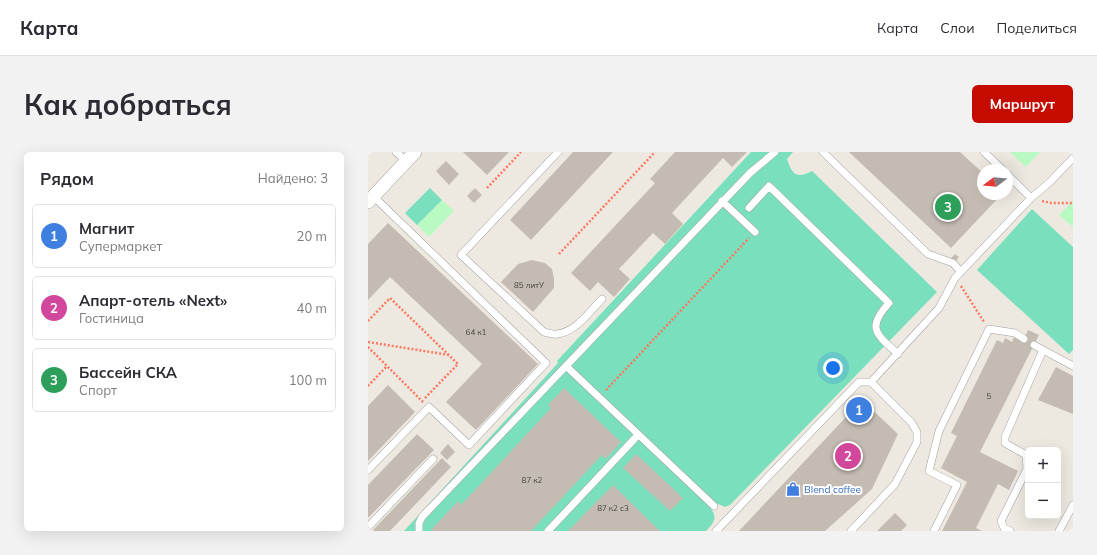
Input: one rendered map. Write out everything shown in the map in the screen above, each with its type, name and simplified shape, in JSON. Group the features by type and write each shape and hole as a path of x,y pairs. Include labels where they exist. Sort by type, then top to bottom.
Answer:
{"street":[{"path":"371,199 411,157"}],"lane":[{"path":"396,152 411,157"},
{"path":"558,152 461,255 544,332 555,335 567,332 576,326 602,299"},
{"path":"419,531 418,523 422,517 722,201 750,173 776,152"},
{"path":"823,152 928,254 953,263 961,272"},
{"path":"984,152 997,164"},
{"path":"871,382 939,308 961,272 1031,198 1050,182 1073,158"},
{"path":"1013,180 1031,198"},
{"path":"749,208 769,186 889,303 880,312 876,321 876,330 880,338 898,354"},
{"path":"368,470 428,407 469,445 546,363 371,199"},
{"path":"722,201 754,232"},
{"path":"934,531 957,485 929,471 939,432 989,329 1015,333 1024,338"},
{"path":"1034,344 1073,366"},
{"path":"1010,531 1004,528 1001,521 1027,469 1026,455 1005,443 1005,437 1044,350"},
{"path":"566,366 714,506"},
{"path":"716,531 859,382 871,382 911,422 917,432 917,442 895,484 851,531"},
{"path":"548,531 638,434"},
{"path":"368,527 433,459"},
{"path":"1059,531 1073,505"}],"path":[{"path":"487,188 521,152"},
{"path":"559,254 655,152"},
{"path":"1031,198 1051,204 1073,203"},
{"path":"599,398 754,232"},
{"path":"956,278 989,329"},
{"path":"368,321 390,298 458,364 422,401"},
{"path":"368,342 450,355"},
{"path":"368,347 428,407"},
{"path":"368,386 387,366"}],"green space":[{"path":"751,152 793,152 787,159 793,172 802,175 812,171 937,292 730,505 725,507 716,503 711,509 714,515 714,521 706,531 404,531 558,363 557,361"},
{"path":"1010,152 1040,152 1026,167"},
{"path":"430,188 442,200 417,225 405,213"},
{"path":"442,200 454,211 429,237 417,225"},
{"path":"1073,201 1073,227 1059,215"},
{"path":"1032,209 1073,247 1073,350 1069,354 977,270"}],"building":[{"path":"463,152 509,152 487,175"},
{"path":"573,152 613,152 531,240 510,220"},
{"path":"675,152 747,152 732,167 723,158 672,213 683,224 665,244 653,233 619,269 630,279 614,297 598,282 590,291 571,273 655,183 650,179"},
{"path":"849,152 960,152 977,168 977,200 996,200 951,248"},
{"path":"446,161 459,174 449,185 436,171"},
{"path":"475,188 482,195 474,203 467,196"},
{"path":"388,223 538,364 476,430 446,402 482,364 390,277 368,300 368,244"},
{"path":"955,254 959,257 954,263 950,259"},
{"path":"532,260 545,263 552,269 554,278 554,288 533,312 501,282 518,264"},
{"path":"1028,330 1039,335 980,452 1018,471 1009,490 998,484 976,528 982,531 942,531 967,482 941,468 957,436 951,433 997,340 1003,343 1005,338 1012,342 1014,337 1023,341"},
{"path":"1056,367 1073,376 1073,414 1038,400"},
{"path":"388,385 415,412 368,461 368,406"},
{"path":"564,388 621,442 606,459 602,455 531,531 431,530 458,501 461,505 551,408 548,405"},
{"path":"862,400 898,434 872,489 825,531 739,531"},
{"path":"417,434 434,450 368,518 368,485"},
{"path":"448,444 455,452 447,460 440,453"},
{"path":"636,454 683,498 670,511 623,468"},
{"path":"442,458 451,467 390,531 374,531 373,530"},
{"path":"613,485 660,531 568,531"},
{"path":"895,513 907,525 901,531 877,531"}],"place":[{"name":"Бассейн СКА","path":"948,207"},
{"name":"Магнит","path":"859,410"},
{"name":"Апарт-отель «Next»","path":"848,456"},
{"name":"Blend coffee","path":"793,489"}]}
